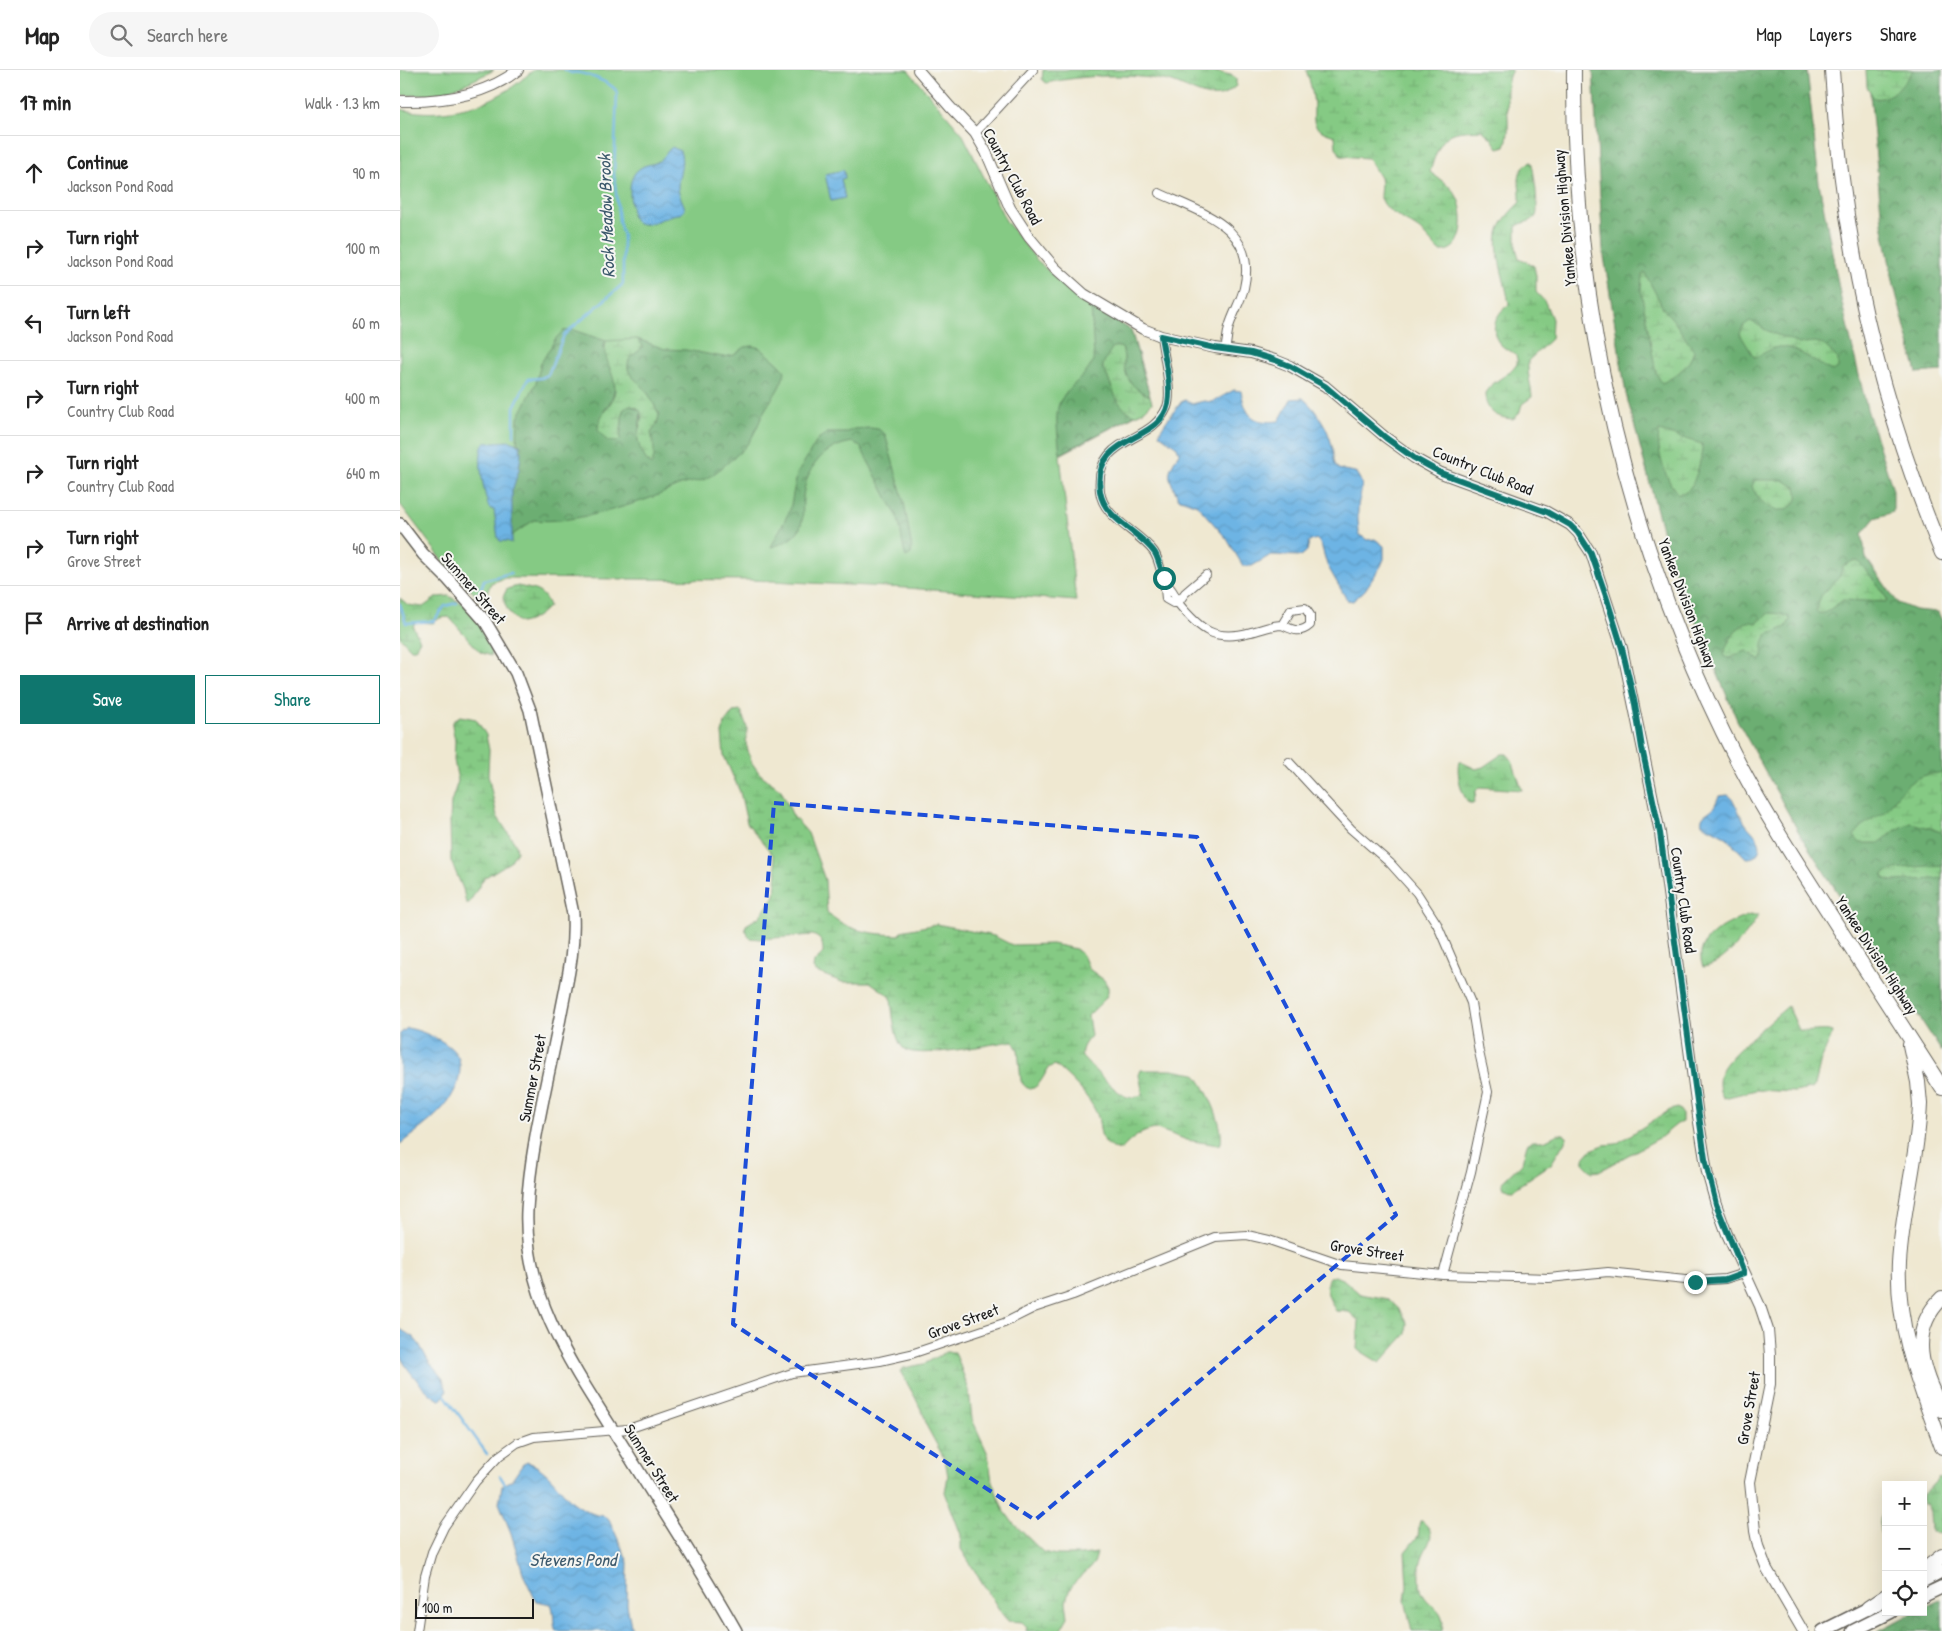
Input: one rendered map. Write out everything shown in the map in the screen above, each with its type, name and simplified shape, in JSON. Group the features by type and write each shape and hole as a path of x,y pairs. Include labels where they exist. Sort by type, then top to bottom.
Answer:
{"highway":[{"name":"Yankee Division Highway","path":"1574,70 1577,189 1590,305 1604,384 1617,441 1652,561 1698,677 1746,776 1794,858 1942,1088"},
{"path":"1832,70 1840,168 1853,253 1864,308 1898,434 1942,553"},
{"path":"1908,1035 1918,1082 1920,1104 1900,1255 1900,1303 1903,1330 1910,1359 1942,1447"},
{"path":"1942,1298 1932,1309 1925,1323 1920,1348 1925,1373 1942,1410"},
{"path":"1927,1568 1942,1556"},
{"path":"1868,1608 1882,1600"}],"main road":[{"name":"Summer Street","path":"400,524 423,554 448,579 485,622 516,673 530,710 573,914 574,940 569,978 534,1152 527,1212 528,1234 536,1282 545,1310 570,1362 736,1631"},
{"path":"1927,1579 1942,1571"},
{"path":"1927,1594 1942,1586"},
{"path":"1823,1631 1868,1608"},
{"path":"1853,1631 1883,1616"}],"street":[{"path":"400,101 442,100 474,92 508,78 518,70"},
{"name":"Country Club Road","path":"918,70 975,133 986,152 1010,208 1029,237 1055,268 1084,294 1143,329 1161,336 1191,344 1251,353 1275,360 1297,370 1325,386 1386,438 1414,458 1441,473 1547,512 1570,525 1578,533 1591,553 1622,648 1660,833 1705,1159 1716,1204 1744,1273"},
{"path":"975,133 1032,70"},
{"path":"1160,193 1219,221 1234,235 1243,250 1246,267 1245,285 1229,328 1225,350"},
{"path":"1161,336 1168,389 1168,406 1153,427 1121,444 1106,458 1100,479 1100,492 1107,508 1155,553 1164,578 1175,592 1178,603 1193,622 1217,635 1237,636 1282,625"},
{"path":"1178,603 1185,593 1206,575"},
{"path":"1289,762 1351,829 1390,863 1417,893 1437,924 1471,1003 1478,1052 1488,1092 1471,1172 1443,1275"},
{"name":"Grove Street","path":"417,1631 423,1584 437,1540 456,1508 476,1481 499,1456 513,1445 534,1437 614,1432 642,1425 792,1373 880,1361 943,1345 1004,1323 1034,1308 1073,1295 1216,1237 1247,1235 1269,1240 1342,1265 1443,1275 1549,1278 1608,1272 1695,1282 1725,1280 1744,1273 1760,1306 1768,1330 1771,1370 1768,1398 1750,1476 1750,1494 1755,1532 1767,1569 1803,1631"}],"highlighted area":[{"path":"774,803 1197,837 1396,1215 1035,1520 733,1324"}],"green space":[{"path":"400,70 494,70 470,82 439,93 400,95"},
{"path":"534,70 908,70 962,133 1006,221 1036,259 1070,292 1131,330 1152,403 1145,410 1060,455 1076,601 907,588 752,580 505,578 491,583 483,603 440,557 400,504 400,109 438,112 464,109 504,93"},
{"path":"1043,70 1206,70 1231,75 1236,79 1236,86 1224,95 1214,96 1201,94 1175,83 1154,78 1107,76 1076,78 1046,83 1042,79"},
{"path":"1306,70 1512,70 1507,87 1508,128 1505,146 1498,148 1482,130 1457,132 1444,139 1433,161 1430,172 1451,189 1459,202 1462,221 1461,230 1459,239 1454,246 1448,250 1439,251 1420,230 1390,211 1380,196 1380,178 1368,158 1341,156 1336,147 1335,136 1319,129 1314,122 1313,94"},
{"path":"1593,70 1807,70 1819,183 1841,299 1867,409 1893,490 1893,512 1875,518 1862,534 1866,558 1898,603 1915,610 1938,612 1942,621 1942,1052 1802,838 1737,720 1671,563 1626,394 1603,250"},
{"path":"1866,70 1913,70 1906,80 1891,94 1885,97 1874,98 1867,87"},
{"path":"1868,70 1942,70 1942,371 1917,373 1894,286 1882,223"},
{"path":"1531,162 1536,189 1537,213 1532,220 1516,227 1516,248 1519,258 1534,266 1536,292 1545,302 1552,319 1551,339 1528,361 1532,397 1522,404 1519,414 1513,419 1501,417 1489,409 1485,393 1492,384 1510,372 1517,364 1515,354 1501,345 1495,334 1494,328 1497,317 1509,305 1497,245 1500,227 1520,202 1519,179 1522,169"},
{"path":"1645,273 1663,308 1694,351 1689,361 1681,370 1672,378 1662,383 1656,373 1641,290 1642,275"},
{"path":"1091,305 1131,330 1150,396 1132,384 1125,370 1122,348 1113,347 1103,369 1122,407 1135,415 1060,454 1057,422 1059,404 1067,391 1088,371 1094,358"},
{"path":"1750,321 1769,332 1799,344 1813,342 1821,344 1838,359 1838,368 1832,371 1785,347 1778,347 1754,357 1740,334 1743,326"},
{"path":"573,330 606,341 604,347 613,373 614,387 610,403 604,411 617,442 620,439 623,410 629,405 641,411 638,440 648,463 654,455 651,433 657,424 659,415 643,387 629,373 628,365 630,358 643,346 637,339 665,349 686,350 723,357 734,355 745,347 753,346 760,348 778,363 785,371 784,376 749,442 739,453 708,478 686,483 642,501 596,514 563,520 534,520 511,536 512,492 520,451 520,445 517,443 518,418 536,383 541,363 556,338 563,331"},
{"path":"637,339 643,346 630,358 628,365 629,373 643,387 659,415 657,424 651,433 654,454 651,465 641,450 639,443 638,436 642,415 638,408 629,405 623,410 620,439 617,442 607,441 598,430 603,413 612,401 615,391 615,385 605,353 606,341"},
{"path":"1113,347 1122,348 1125,370 1129,380 1136,388 1150,396 1152,403 1145,410 1135,415 1122,407 1103,369 1106,358"},
{"path":"854,429 878,429 885,434 904,502 912,549 911,554 906,557 897,516 860,446 853,442 833,448 818,460 812,468 805,486 800,528 795,535 779,545 771,547 790,510 797,474 818,439 827,433 845,433"},
{"path":"1659,431 1702,444 1698,470 1686,492 1678,494 1665,473 1660,456"},
{"path":"1755,480 1783,480 1796,487 1798,496 1795,504 1783,510 1773,509 1764,503 1754,491 1752,486"},
{"path":"1853,561 1858,561 1870,575 1887,599 1887,602 1843,600 1825,613 1818,613 1816,611 1821,596 1840,576 1843,566"},
{"path":"518,586 541,593 549,606 536,617 521,623 509,612 503,597 507,589"},
{"path":"449,596 467,606 475,617 490,640 491,656 480,652 449,617 440,618 433,623 415,622 413,627 420,640 415,649 411,649 400,637 400,598 408,605 423,607 437,597"},
{"path":"1769,613 1781,614 1789,617 1790,620 1786,627 1767,635 1761,661 1747,651 1734,657 1724,657 1728,643 1744,623 1757,623"},
{"path":"741,711 747,727 746,744 752,763 760,774 781,790 793,816 808,833 825,880 827,912 843,924 870,933 900,935 901,931 937,924 994,936 1012,945 1052,944 1076,949 1083,955 1089,969 1104,980 1108,987 1105,999 1088,1016 1091,1036 1085,1043 1082,1057 1097,1073 1127,1097 1143,1094 1139,1075 1141,1070 1172,1070 1195,1074 1205,1088 1214,1107 1220,1127 1221,1143 1218,1145 1187,1140 1157,1129 1146,1131 1137,1136 1122,1149 1112,1148 1103,1139 1098,1116 1093,1106 1072,1081 1055,1065 1048,1068 1037,1086 1029,1089 1021,1081 1018,1050 1013,1041 938,1052 910,1052 903,1048 897,1038 891,997 870,982 842,982 816,972 813,968 814,962 823,953 823,947 818,938 813,935 750,938 745,929 746,925 759,917 775,896 777,872 773,855 747,823 740,792 724,756 722,733 725,723 733,712"},
{"path":"460,716 476,719 486,735 489,750 488,775 497,816 516,845 517,851 510,862 484,878 469,903 466,903 463,889 451,861 451,802 458,781 454,760 455,741 452,725 454,720"},
{"path":"1502,754 1507,754 1512,760 1522,790 1479,787 1476,791 1474,803 1469,803 1460,783 1459,761 1476,769 1483,767"},
{"path":"1942,772 1942,831 1911,823 1896,830 1879,843 1860,843 1854,836 1868,822 1885,813 1907,785 1919,777"},
{"path":"1942,865 1942,877 1937,879 1892,881 1884,878 1883,874 1902,868"},
{"path":"1750,915 1759,915 1735,947 1711,965 1703,967 1702,948 1707,940 1723,927"},
{"path":"1788,1006 1799,1030 1832,1032 1821,1060 1815,1085 1812,1089 1794,1092 1756,1090 1724,1098 1720,1091 1719,1083 1723,1068 1744,1044"},
{"path":"1678,1108 1682,1113 1682,1122 1661,1137 1599,1171 1592,1172 1584,1164 1584,1158 1591,1150 1604,1145 1616,1144 1670,1110"},
{"path":"1558,1134 1564,1134 1567,1138 1551,1164 1512,1190 1504,1189 1502,1182 1522,1163 1527,1144 1532,1141 1544,1141"},
{"path":"1335,1276 1344,1280 1360,1294 1388,1299 1399,1309 1407,1323 1406,1334 1380,1363 1357,1349 1359,1321 1349,1312 1336,1311 1328,1294 1327,1286 1329,1277"},
{"path":"946,1352 955,1352 969,1390 972,1419 988,1454 992,1481 1003,1509 1013,1523 1043,1552 1056,1555 1097,1553 1094,1564 1074,1583 1069,1591 1066,1602 1068,1617 1060,1631 1026,1631 1027,1627 1022,1622 1008,1621 961,1549 961,1535 945,1492 948,1476 945,1460 926,1425 925,1418 915,1397 900,1371 904,1368 924,1364"},
{"path":"1939,1478 1942,1480 1942,1526 1939,1533 1931,1532 1927,1491"},
{"path":"1882,1514 1882,1538 1880,1531 1880,1516"},
{"path":"1420,1521 1427,1526 1431,1535 1420,1564 1421,1591 1441,1615 1443,1622 1442,1631 1412,1631 1405,1600 1407,1586 1405,1552 1418,1536"},
{"path":"1942,1599 1942,1631 1878,1631 1906,1616 1927,1616 1927,1606"}],"water":[{"path":"672,147 680,151 682,165 678,187 685,210 681,214 641,224 632,215 631,181 638,170 661,160"},
{"path":"844,170 845,178 841,179 845,198 831,201 825,174"},
{"path":"1234,390 1241,391 1245,407 1252,416 1262,421 1270,422 1279,421 1291,399 1303,398 1313,408 1325,426 1333,449 1334,461 1338,469 1355,472 1359,477 1362,486 1358,504 1359,534 1367,540 1375,539 1384,546 1384,559 1365,590 1353,601 1347,600 1327,565 1321,544 1316,539 1309,542 1307,551 1301,556 1271,555 1252,566 1243,566 1227,539 1197,505 1178,498 1170,479 1170,471 1179,453 1177,447 1159,434 1161,430 1182,401 1185,400 1192,404 1204,401 1212,402"},
{"path":"510,441 520,445 521,453 519,470 512,491 512,543 500,541 498,538 494,510 489,508 487,502 481,465 484,443"},
{"path":"1728,795 1732,798 1745,823 1758,839 1760,847 1757,855 1754,857 1746,858 1725,836 1702,824 1703,816 1713,808 1719,796"},
{"path":"407,1028 417,1030 447,1045 458,1057 460,1069 454,1092 447,1103 430,1121 400,1144 400,1034"},
{"path":"400,1329 413,1337 429,1362 443,1379 447,1391 441,1400 425,1389 403,1362 401,1357"},
{"name":"Stevens Pond","path":"528,1462 547,1474 575,1504 609,1519 628,1562 627,1605 632,1631 556,1631 551,1604 536,1601 524,1576 511,1533 499,1503 502,1486 512,1480 523,1464"}],"waterway":[{"name":"Rock Meadow Brook","path":"514,436 514,407 528,379 541,378 548,375 564,335 623,284 623,236 619,221 614,174 617,92 614,88 596,78 565,70"},
{"name":"Rock Meadow Brook","path":"479,594 484,580 511,573"},
{"name":"Rock Meadow Brook","path":"400,604 406,623 434,621 445,606 457,603"},
{"name":"Rock Meadow Brook","path":"444,1394 487,1454"},
{"name":"Rock Meadow Brook","path":"500,1476 507,1487"}],"route":[{"path":"1164,578 1155,553 1107,508 1100,492 1100,479 1106,458 1121,444 1153,427 1168,406 1168,389 1161,336 1191,344 1251,353 1290,366 1325,386 1398,448 1414,458 1441,473 1547,512 1570,525 1578,533 1591,553 1606,596 1622,648 1635,704 1660,833 1701,1139 1712,1192 1744,1273 1725,1280 1695,1282"}]}
